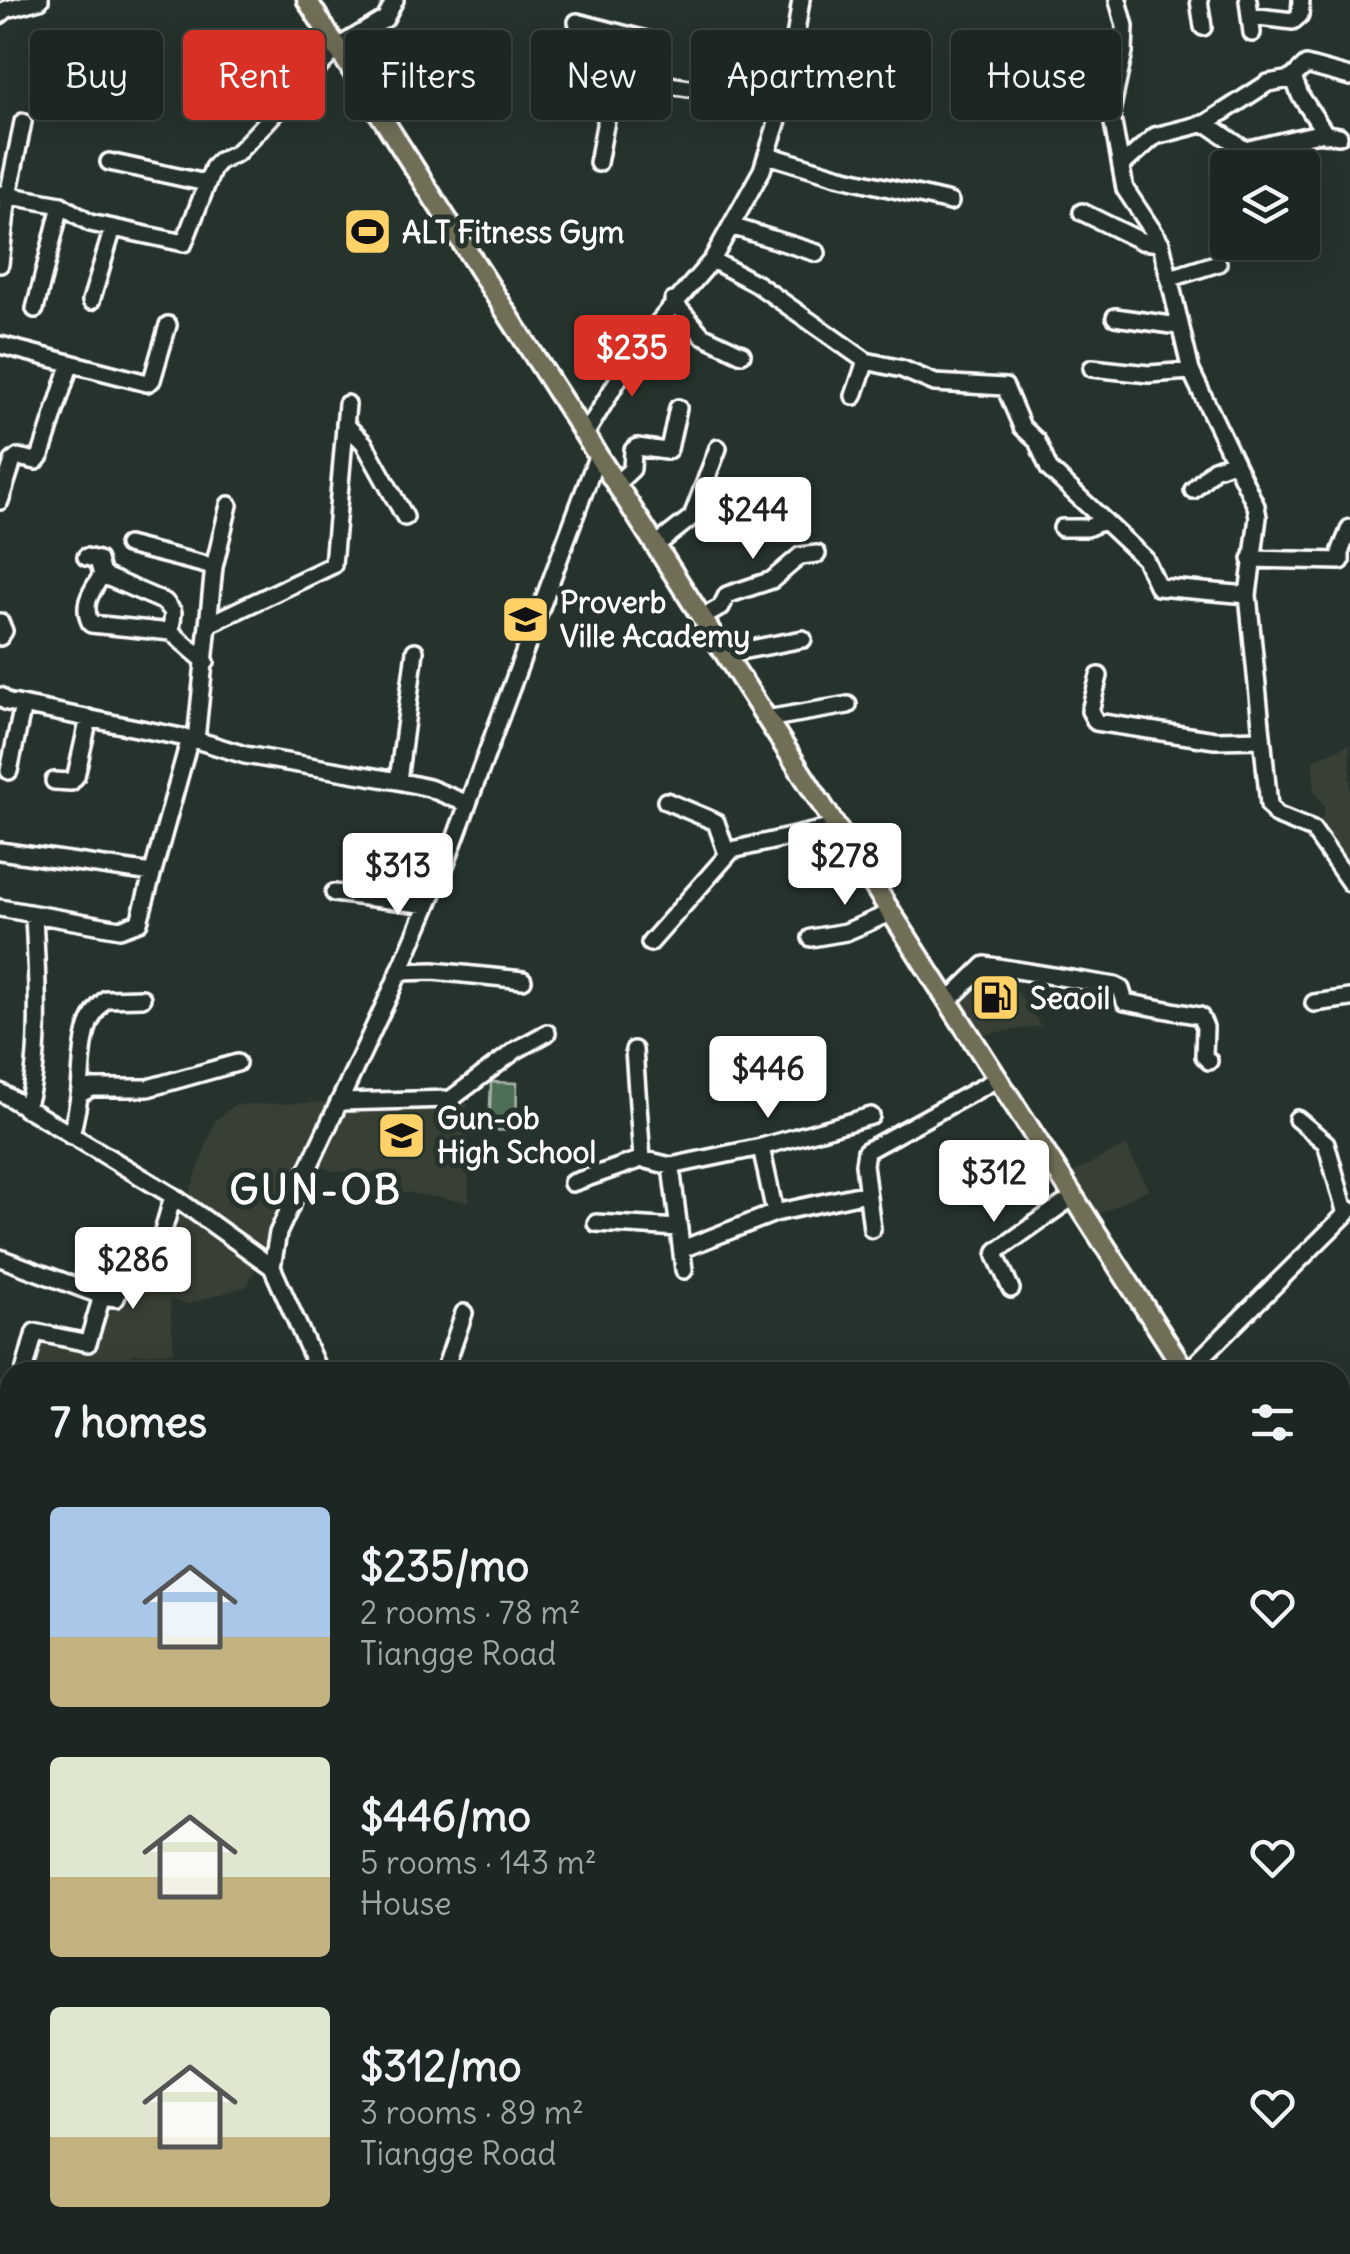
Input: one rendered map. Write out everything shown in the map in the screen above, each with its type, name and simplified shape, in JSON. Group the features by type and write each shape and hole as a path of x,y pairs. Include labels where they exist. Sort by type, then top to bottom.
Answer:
{"main road":[{"path":"307,0 834,828 1180,1362"}],"street":[{"path":"0,15 7,9 40,0"},
{"path":"4,195 61,204 90,222 184,242 206,183 219,161 237,153 338,46 385,19 395,0"},
{"path":"795,30 800,0"},
{"path":"1118,0 1126,26 1111,112 1125,190 1161,244 1191,371 1256,506 1248,595 1272,810 1313,830 1350,883"},
{"path":"1200,0 1203,27"},
{"path":"1250,16 1293,20 1300,15 1301,0"},
{"path":"576,22 606,30"},
{"path":"1121,166 1155,136 1206,124 1268,83 1293,78 1306,65 1350,77"},
{"path":"1206,124 1245,150 1332,134 1300,96 1293,78"},
{"path":"598,164 606,120"},
{"path":"586,433 639,344 712,260 768,155 779,120"},
{"path":"0,264 4,195 24,122"},
{"path":"768,155 950,202"},
{"path":"109,162 206,183"},
{"path":"35,309 61,204"},
{"path":"1082,212 1140,241 1161,244"},
{"path":"731,226 816,253"},
{"path":"92,301 113,228"},
{"path":"712,260 758,284 866,360 935,383 1004,388 1022,427 1037,441 1050,470 1145,559 1158,588 1248,595"},
{"path":"1170,278 1218,263"},
{"path":"673,302 702,336 742,354"},
{"path":"1116,317 1178,326"},
{"path":"0,346 146,383 152,380 168,325"},
{"path":"854,396 866,360"},
{"path":"0,501 14,461 36,461 42,454 70,365"},
{"path":"1092,368 1150,374 1191,371"},
{"path":"210,624 333,565 347,404"},
{"path":"616,484 632,469 633,450 637,446 666,452 669,449 678,408"},
{"path":"345,424 364,443 405,517"},
{"path":"655,546 692,517 718,448"},
{"path":"272,1267 278,1233 428,905 598,454"},
{"path":"1193,490 1214,469 1233,462"},
{"path":"0,908 120,928 135,926 144,916 152,873 193,739 206,662 214,567 229,505"},
{"path":"1062,528 1087,528 1102,521"},
{"path":"1251,559 1341,561 1350,528"},
{"path":"127,545 214,567"},
{"path":"702,618 721,607 727,595 772,580 800,556 818,554"},
{"path":"86,557 98,560 102,575 88,596 86,614 91,624 171,632 206,662"},
{"path":"102,575 165,602 173,612 171,632"},
{"path":"0,622 4,631 0,637"},
{"path":"725,654 802,639"},
{"path":"398,781 415,651"},
{"path":"1099,676 1090,711 1096,722 1215,740 1262,738"},
{"path":"0,696 7,702 193,739 246,755 429,788 468,804"},
{"path":"9,771 23,705"},
{"path":"766,719 848,705"},
{"path":"54,781 71,782 76,776 89,718"},
{"path":"666,801 716,822 727,854"},
{"path":"650,943 727,854 834,828"},
{"path":"0,850 152,873"},
{"path":"334,893 428,905"},
{"path":"811,938 846,932 890,912"},
{"path":"24,1108 30,1092 36,1028 34,915"},
{"path":"948,1001 988,964 1114,986 1121,989 1125,1002 1200,1016 1205,1027 1204,1056 1209,1061"},
{"path":"400,972 433,971 523,980"},
{"path":"71,1136 80,1094 81,1059 92,1014 106,999 142,998"},
{"path":"1314,1002 1350,998"},
{"path":"340,1102 451,1099 516,1050 548,1033"},
{"path":"634,1050 642,1159"},
{"path":"80,1094 92,1088 148,1088 237,1063"},
{"path":"872,1229 864,1155 997,1079"},
{"path":"0,1092 172,1196 272,1267 315,1362"},
{"path":"572,1182 642,1159 671,1166 761,1147 868,1110 892,1137"},
{"path":"1197,1362 1348,1212 1326,1143 1297,1119"},
{"path":"761,1147 775,1213"},
{"path":"671,1166 684,1270"},
{"path":"682,1249 775,1213 866,1193"},
{"path":"0,1258 116,1298 135,1252 157,1253 172,1196"},
{"path":"1011,1289 996,1254 1073,1197"},
{"path":"596,1223 679,1228"},
{"path":"27,1362 35,1332 88,1343 102,1296"},
{"path":"447,1362 464,1312"}],"shaded area":[{"path":"1350,744 1350,873 1318,830 1325,808 1314,791 1313,760"},
{"path":"985,966 1002,969 1041,1026 978,1035 954,999"},
{"path":"333,1102 263,1250 187,1200 215,1121 234,1105"},
{"name":"Gun-ob High School","path":"350,1104 468,1104 469,1202 375,1192 374,1173 333,1171 321,1166"},
{"path":"1126,1145 1148,1189 1092,1218 1070,1174"},
{"path":"176,1211 249,1259 255,1270 247,1286 188,1304 170,1300 174,1352 132,1355 128,1362 34,1362 40,1337 81,1351 95,1342 105,1305 140,1256 161,1260"}],"green space":[{"path":"491,1082 517,1083 516,1131 489,1130"}],"place":[{"name":"ALT Fitness Gym","path":"367,232"},
{"name":"Proverb Ville Academy","path":"525,619"},
{"name":"Seaoil","path":"995,998"},
{"name":"Gun-ob High School","path":"402,1135"}],"district":[{"name":"GUN-OB","path":"316,1190"}]}
